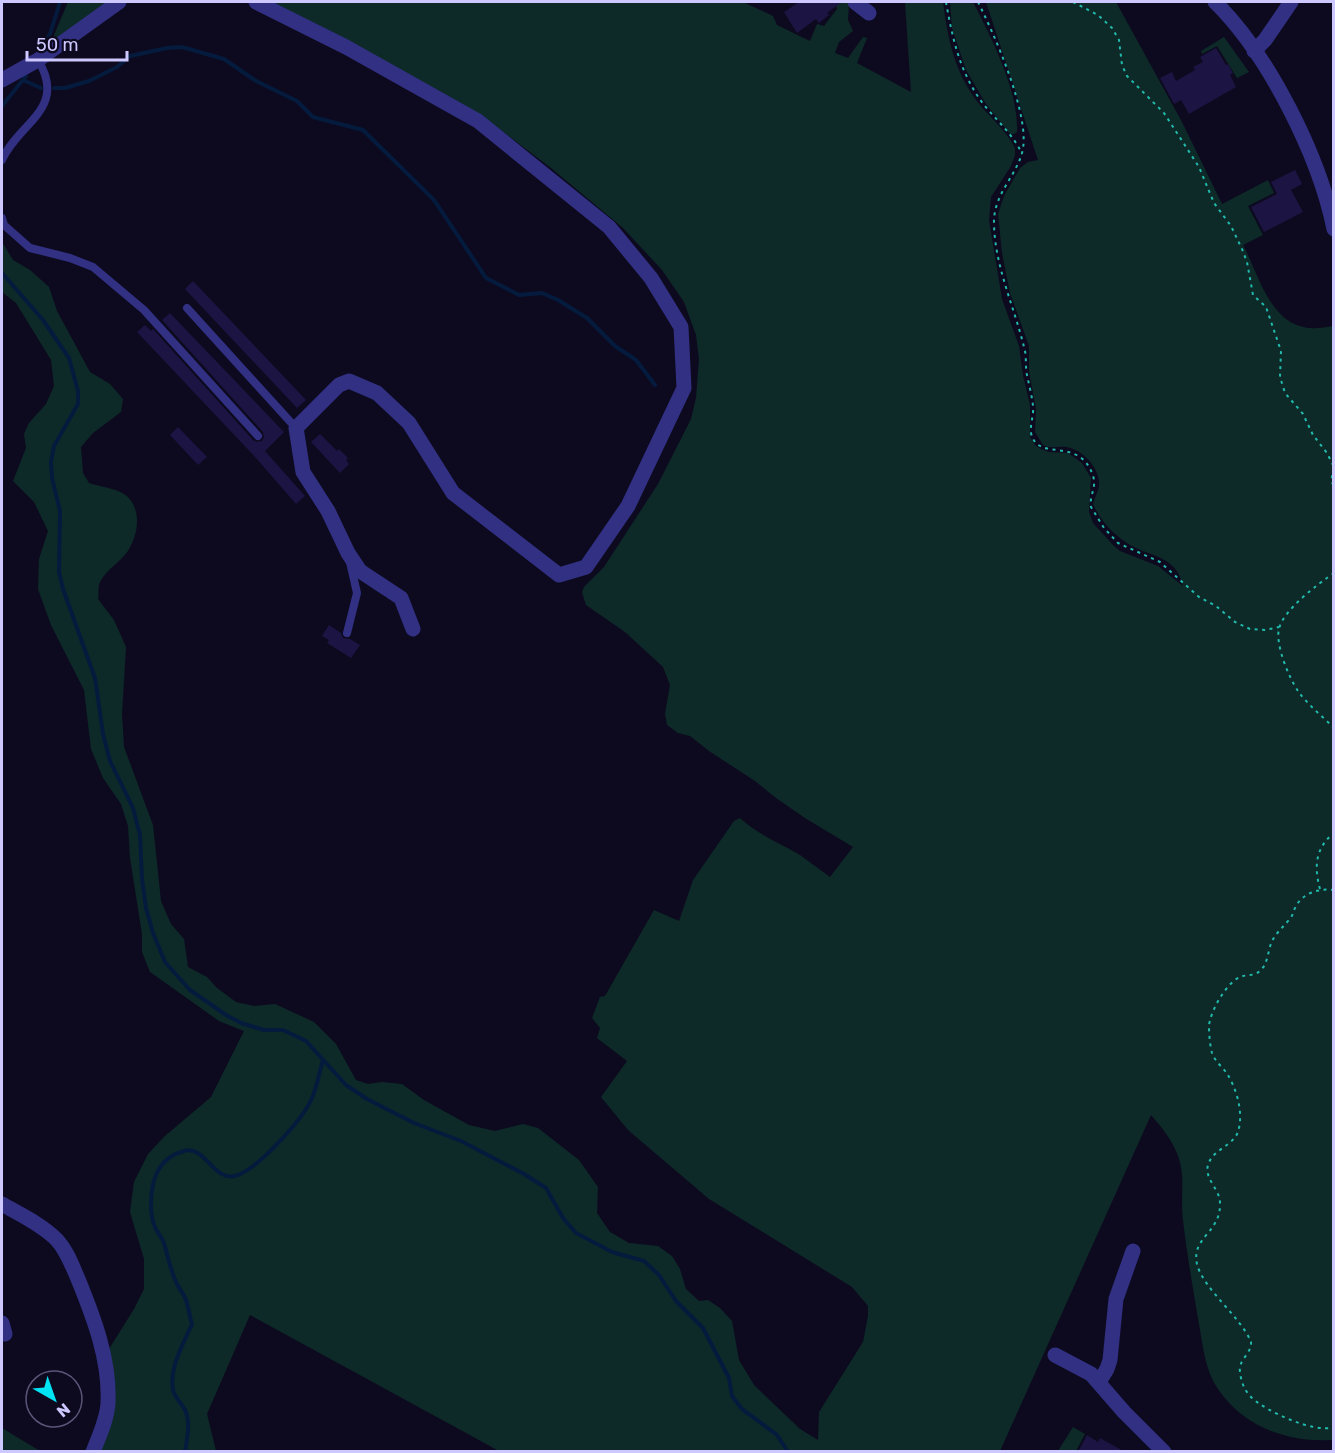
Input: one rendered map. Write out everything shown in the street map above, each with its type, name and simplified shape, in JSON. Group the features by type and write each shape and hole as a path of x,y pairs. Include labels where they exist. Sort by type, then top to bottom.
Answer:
{"street":[{"path":"2,80 38,60 119,2"},
{"path":"256,2 346,47 478,121 609,227 651,278 681,327 684,388 628,506 586,567 560,575 453,493 409,423 377,393 349,381 339,385 296,428 303,472 327,511 348,553 360,571 401,598 412,629"},
{"path":"855,2 869,13"},
{"path":"1215,2 1254,51 1284,100 1324,190 1334,228"},
{"path":"1254,51 1261,45 1291,2"},
{"path":"2,1204 58,1241 70,1261 91,1311 102,1348 108,1380 108,1406 105,1421 93,1452"},
{"path":"1099,1382 1110,1360 1116,1299 1133,1251"},
{"path":"1055,1355 1084,1369 1099,1382 1124,1412 1164,1452"}],"lane":[{"path":"2,160 8,146 36,119 46,97 46,74 38,60"},
{"path":"2,218 4,225 30,248 70,258 93,267 144,310 258,436"},
{"path":"187,308 296,428"},
{"path":"347,633 357,593 348,553"}],"path":[{"path":"946,2 962,68 979,98 1016,143 1022,154"},
{"path":"978,2 1001,52 1021,114 1024,134 1022,154 998,199 994,220 1005,287 1024,347 1026,372 1033,405 1031,427 1034,439 1043,448 1072,452 1087,463 1095,486 1091,507 1104,528 1118,543 1160,562 1199,597 1242,625 1250,629 1265,630 1279,627"},
{"path":"1073,2 1098,15 1112,28 1119,40 1124,71 1134,85 1164,113 1199,167 1214,203 1231,226 1247,262 1252,295 1266,307 1281,351 1280,377 1285,393 1304,414 1313,435 1327,453 1334,467 1331,481 1334,486"},
{"path":"1334,573 1300,601 1279,627 1278,640 1298,690 1334,728"},
{"path":"1320,889 1316,874 1320,848 1334,833"},
{"path":"1334,890 1320,889 1297,904 1292,917 1272,941 1262,969 1256,975 1234,981 1218,1001 1211,1018 1209,1028 1213,1054 1231,1083 1241,1118 1235,1140 1220,1150 1208,1165 1208,1175 1220,1196 1220,1209 1214,1228 1198,1245 1196,1254 1197,1264 1203,1278 1251,1342 1251,1348 1240,1362 1239,1368 1247,1393 1258,1404 1296,1422 1322,1429 1334,1427"}],"green space":[{"path":"68,2 114,2 51,42"},
{"path":"264,2 743,2 773,16 777,25 810,41 817,24 824,26 837,9 836,5 840,2 847,2 849,3 848,20 853,31 839,42 835,53 848,58 863,37 867,38 857,63 911,92 905,2 943,2 950,44 964,81 980,105 1004,131 1015,148 1011,166 991,197 989,220 1002,299 1019,346 1030,405 1030,437 1041,449 1068,453 1082,463 1091,478 1089,512 1093,523 1113,545 1120,551 1158,566 1183,586 1174,568 1168,562 1127,543 1103,521 1093,504 1099,487 1098,475 1088,459 1078,451 1067,447 1043,445 1035,432 1036,409 1029,372 1029,346 1010,293 1002,253 998,214 1004,196 1020,168 1028,162 1038,160 986,2 1116,2 1182,122 1222,204 1268,180 1274,193 1248,206 1263,235 1243,245 1267,297 1285,318 1296,325 1310,328 1333,326 1333,1440 1301,1439 1254,1423 1229,1403 1214,1382 1203,1349 1188,1259 1182,1214 1181,1165 1171,1142 1151,1115 1000,1451 499,1451 250,1315 207,1414 216,1451 101,1451 109,1349 144,1289 144,1259 130,1212 134,1182 148,1154 165,1136 211,1097 244,1031 219,1021 150,972 142,952 142,934 130,858 128,826 121,804 103,778 91,749 84,690 51,625 38,589 39,559 48,531 34,502 13,481 26,448 24,434 29,423 46,404 54,386 51,360 16,303 2,292 2,242 13,260 30,270 49,287 57,311 90,372 110,384 123,399 121,412 93,433 81,447 83,473 89,483 124,494 134,505 136,512 137,528 132,543 126,554 101,580 98,599 114,620 126,647 122,714 124,747 153,825 161,901 171,924 184,939 188,967 207,977 217,988 236,1002 254,1006 275,1004 314,1022 336,1044 356,1080 368,1084 382,1082 402,1084 424,1100 469,1125 495,1131 523,1124 538,1128 579,1160 598,1187 597,1213 610,1232 629,1243 658,1246 672,1256 680,1269 686,1289 699,1301 708,1300 720,1308 732,1321 739,1360 754,1385 800,1429 818,1440 819,1412 863,1342 868,1316 868,1306 852,1287 709,1199 628,1130 601,1097 627,1061 597,1038 600,1028 592,1018 600,997 605,996 654,910 679,921 693,880 734,821 740,818 761,834 800,855 830,877 853,847 805,818 690,736 678,733 667,725 665,714 670,685 663,667 625,632 586,605 582,592 584,587 604,567 658,484 691,419 696,398 699,359 696,335 684,302 662,270 623,228 551,168 478,113"},
{"path":"950,2 973,2 988,31 1014,99 1017,132 1014,134 1010,134 986,104 966,70 952,28"},
{"path":"1224,37 1249,72 1237,78 1217,46 1202,54 1201,51"},
{"path":"1073,1427 1085,1434 1076,1451 1058,1451"},
{"path":"2,1428 40,1451 2,1451"}],"building":[{"path":"799,2 842,2 827,13 829,15 819,23 816,19 797,33 784,12"},
{"path":"1216,48 1233,73 1230,75 1236,87 1189,114 1181,100 1174,104 1160,78 1172,72 1176,81 1195,70 1193,67 1203,62 1200,57"},
{"path":"1295,170 1302,184 1291,190 1303,212 1264,232 1251,207 1277,194 1271,182"},
{"path":"193,281 306,400 297,408 185,289"},
{"path":"170,313 284,432 265,451 305,496 296,504 256,458 137,332 145,325 151,331 153,329 253,440 262,441 263,432 162,320"},
{"path":"178,427 207,457 198,465 170,435"},
{"path":"320,434 337,451 339,449 348,458 346,460 349,464 340,473 311,442"},
{"path":"329,625 341,633 343,638 360,645 351,658 327,643 329,640 322,636"},
{"path":"1087,1435 1098,1442 1100,1438 1125,1452 1078,1452"}],"waterway":[{"path":"40,49 50,34 60,2"},
{"path":"54,88 65,88 89,81 117,67 130,56 167,48 182,47 224,59 256,81 297,101 313,117 363,130 434,200 486,278 519,295 542,293 587,318 615,346 636,360 655,385"},
{"path":"2,106 26,76"},
{"path":"23,80 41,88"},
{"path":"2,273 43,320 69,358 78,391 78,404 54,446 51,462 52,478 60,511 59,572 95,678 103,734 110,761 133,808 140,835 146,908 165,962 190,990 226,1015 241,1023 264,1030 283,1030 306,1041 346,1085 367,1099 414,1123 461,1141 524,1174 546,1188 563,1218 576,1233 612,1252 644,1261 659,1275 676,1301 703,1328 729,1378 732,1396 742,1409 777,1435 788,1452"},
{"path":"185,1452 188,1420 185,1410 174,1393 172,1381 178,1356 192,1324 184,1295 176,1281 164,1243 153,1222 151,1205 154,1179 167,1159 184,1151 198,1153 215,1169 227,1176 235,1176 254,1165 289,1132 306,1109 315,1091 323,1060"}]}
